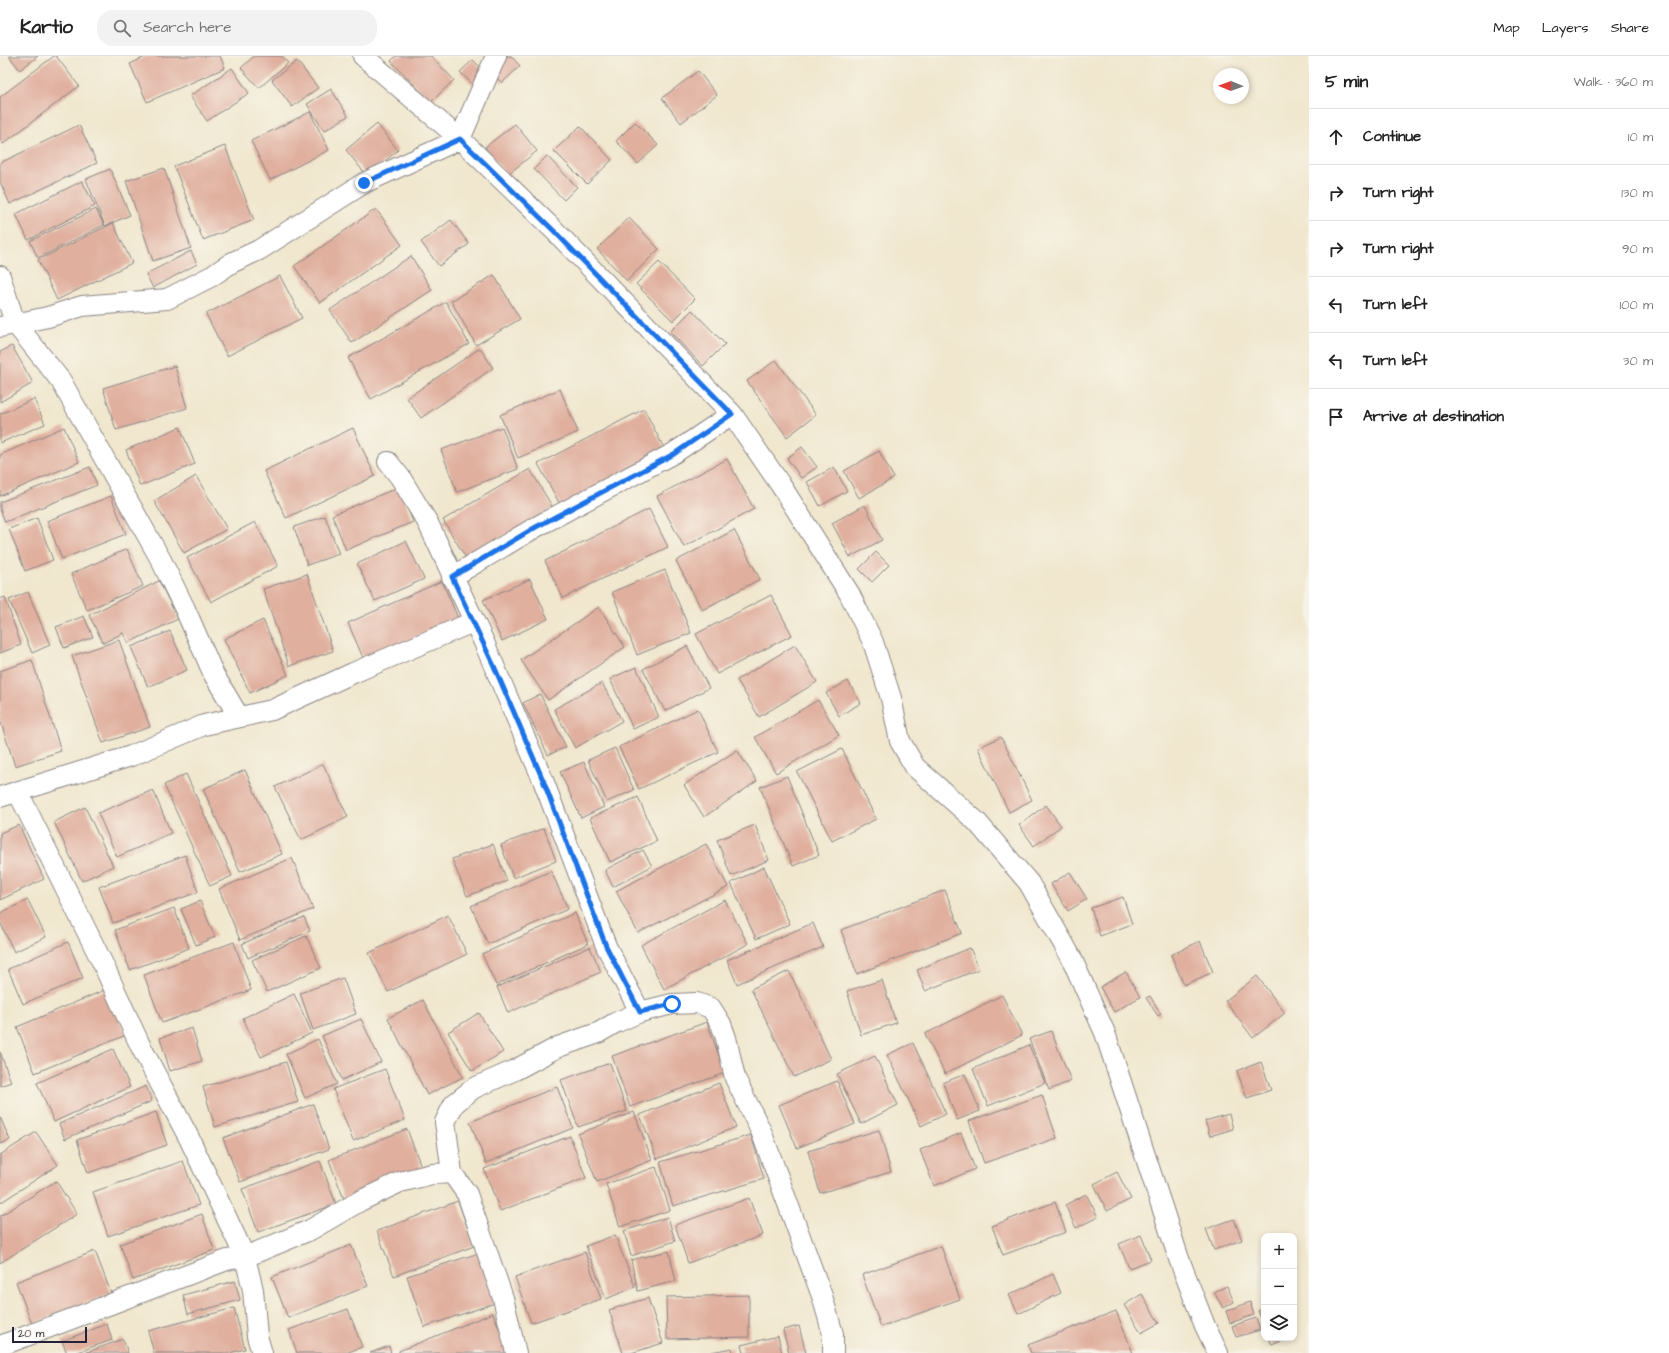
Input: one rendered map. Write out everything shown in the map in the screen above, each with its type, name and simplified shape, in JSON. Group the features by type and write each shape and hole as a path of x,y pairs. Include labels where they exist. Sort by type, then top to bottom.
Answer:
{"street":[{"path":"363,56 460,139 554,231 732,414 780,484 849,593 873,642 891,698 900,741 914,767 977,822 1029,883 1071,957 1105,1033 1179,1259 1205,1326 1218,1353"},
{"path":"8,325 48,317 82,306 167,299 212,276 231,263 259,250 364,183 460,139 496,56"},
{"path":"0,276 8,325 65,388 161,560 185,609 214,675 240,717"},
{"path":"452,577 536,527 674,454 732,414"},
{"path":"388,462 400,477 428,523 494,666 543,780 606,946 640,1012"},
{"path":"262,1353 257,1336 253,1290 245,1257 189,1138 140,1045 102,962 9,795 132,756 204,725 272,710 353,673 473,622"},
{"path":"516,1353 504,1298 467,1194 452,1173 445,1122 454,1104 474,1088 515,1070 558,1047 598,1033 615,1023 640,1012 672,1004 697,1003 711,1008 721,1024 726,1038 735,1078 761,1131 822,1296 833,1334 833,1353"},
{"path":"0,1346 228,1260 245,1257 310,1230 360,1201 400,1182 432,1174 452,1173"}],"building":[{"path":"9,56 38,56 20,70"},
{"path":"56,56 79,86 3,144 0,140 0,97"},
{"path":"147,56 220,56 225,68 147,102 130,64"},
{"path":"254,56 282,56 288,63 259,88 241,68"},
{"path":"396,56 431,56 454,80 431,102 391,61"},
{"path":"505,56 511,56 520,66 502,83 490,71"},
{"path":"473,60 489,76 476,88 460,72"},
{"path":"297,61 318,88 292,107 272,80"},
{"path":"232,68 249,93 207,121 190,96"},
{"path":"698,71 717,95 681,123 662,98"},
{"path":"331,89 348,116 324,131 307,104"},
{"path":"310,112 329,150 270,180 251,141"},
{"path":"635,122 658,145 638,164 616,141"},
{"path":"377,124 398,150 367,176 346,150"},
{"path":"515,124 537,151 507,175 485,147"},
{"path":"79,125 97,163 10,204 0,182 0,163"},
{"path":"580,126 612,160 587,184 554,151"},
{"path":"225,146 254,220 203,240 174,166"},
{"path":"547,156 577,187 564,200 534,169"},
{"path":"164,168 191,248 153,261 126,181"},
{"path":"110,169 130,215 105,226 86,179"},
{"path":"82,181 95,206 28,240 16,214"},
{"path":"96,209 104,225 38,258 30,241"},
{"path":"376,209 402,245 320,303 294,266"},
{"path":"629,218 659,249 627,281 597,249"},
{"path":"451,220 469,244 439,266 421,242"},
{"path":"113,223 132,263 57,300 38,260"},
{"path":"191,251 197,264 153,288 146,274"},
{"path":"411,256 432,290 352,343 330,310"},
{"path":"659,262 695,299 673,321 636,284"},
{"path":"494,275 520,319 476,345 451,301"},
{"path":"280,276 302,318 227,356 206,314"},
{"path":"446,302 469,344 371,399 348,358"},
{"path":"692,310 725,344 703,366 670,332"},
{"path":"12,346 33,383 0,402 0,352"},
{"path":"480,348 493,368 421,418 407,398"},
{"path":"776,360 816,415 787,437 747,381"},
{"path":"175,366 187,408 116,430 103,388"},
{"path":"560,389 578,432 518,458 500,415"},
{"path":"34,399 45,424 0,443 0,414"},
{"path":"644,409 666,452 561,506 538,464"},
{"path":"64,427 79,462 0,496 0,455"},
{"path":"180,427 195,464 140,486 126,450"},
{"path":"502,427 518,469 457,492 441,450"},
{"path":"353,428 375,476 286,518 264,471"},
{"path":"802,447 817,467 801,478 787,458"},
{"path":"879,451 894,478 859,498 844,471"},
{"path":"727,459 754,509 684,547 657,496"},
{"path":"90,467 97,485 5,522 0,509 0,502"},
{"path":"834,467 847,491 820,506 807,482"},
{"path":"530,469 553,508 466,558 443,520"},
{"path":"196,476 227,529 184,553 154,501"},
{"path":"399,487 413,522 346,550 332,515"},
{"path":"111,496 126,534 62,559 47,521"},
{"path":"865,505 882,540 850,557 832,523"},
{"path":"649,509 668,547 563,598 545,561"},
{"path":"325,516 339,554 307,565 294,527"},
{"path":"37,518 53,560 25,571 9,529"},
{"path":"255,522 278,566 211,602 187,558"},
{"path":"734,530 760,579 702,610 676,561"},
{"path":"406,541 424,579 375,601 357,564"},
{"path":"127,549 143,586 87,610 71,574"},
{"path":"876,552 889,565 872,582 859,569"},
{"path":"665,570 691,633 637,655 612,592"},
{"path":"307,574 333,651 289,666 263,589"},
{"path":"530,579 548,619 502,641 483,600"},
{"path":"159,581 178,619 128,643 123,633 103,643 89,615"},
{"path":"442,581 458,618 364,660 348,623"},
{"path":"28,592 50,645 32,653 9,600"},
{"path":"771,595 792,635 717,674 696,634"},
{"path":"5,597 21,645 0,653 0,599"},
{"path":"599,607 625,647 548,700 521,660"},
{"path":"84,616 93,637 64,648 56,627"},
{"path":"263,620 288,675 250,693 224,639"},
{"path":"170,631 187,670 148,687 131,647"},
{"path":"119,640 150,727 103,743 72,656"},
{"path":"795,645 817,682 759,717 737,680"},
{"path":"687,646 709,688 665,711 643,669"},
{"path":"32,660 61,751 15,766 0,720 0,671"},
{"path":"636,667 659,717 633,729 610,679"},
{"path":"848,681 861,703 839,716 826,693"},
{"path":"602,683 622,721 575,748 554,709"},
{"path":"540,694 566,747 548,755 523,703"},
{"path":"818,700 839,735 776,773 755,737"},
{"path":"698,709 718,752 639,789 619,747"},
{"path":"1001,737 1032,800 1009,812 978,748"},
{"path":"615,748 634,790 607,802 588,760"},
{"path":"842,749 876,819 832,841 797,772"},
{"path":"737,750 757,781 704,817 684,785"},
{"path":"584,762 604,807 581,818 560,772"},
{"path":"323,764 348,817 301,840 275,787"},
{"path":"245,770 282,854 240,872 203,789"},
{"path":"186,774 232,876 210,886 164,785"},
{"path":"787,776 819,855 793,866 760,787"},
{"path":"153,790 171,833 117,857 98,813"},
{"path":"638,797 657,841 610,862 590,818"},
{"path":"1046,805 1061,826 1034,846 1019,825"},
{"path":"85,807 113,866 82,881 54,822"},
{"path":"19,825 44,879 0,900 0,833"},
{"path":"755,825 769,860 731,876 717,840"},
{"path":"544,828 556,861 513,878 501,845"},
{"path":"493,844 507,881 467,896 452,859"},
{"path":"706,844 728,887 638,933 616,891"},
{"path":"643,850 652,866 613,887 605,870"},
{"path":"185,855 198,892 113,923 99,887"},
{"path":"292,858 313,909 240,940 219,889"},
{"path":"764,867 790,924 756,939 731,883"},
{"path":"551,871 568,909 488,944 471,906"},
{"path":"1070,872 1087,899 1068,911 1051,884"},
{"path":"945,890 962,933 857,974 841,930"},
{"path":"1123,897 1132,924 1100,936 1091,908"},
{"path":"28,900 46,937 14,952 0,922 0,913"},
{"path":"725,900 748,944 664,989 641,945"},
{"path":"200,901 215,937 196,945 181,909"},
{"path":"174,908 189,948 130,970 115,930"},
{"path":"575,913 588,944 496,985 482,954"},
{"path":"448,915 467,954 388,992 369,953"},
{"path":"304,917 310,931 248,958 242,944"},
{"path":"813,923 823,947 737,984 727,960"},
{"path":"306,936 321,968 267,992 252,960"},
{"path":"1200,941 1213,972 1184,985 1171,955"},
{"path":"68,942 83,978 23,1004 8,969"},
{"path":"234,942 251,990 162,1023 144,975"},
{"path":"590,947 601,972 508,1013 497,987"},
{"path":"970,948 979,969 925,991 917,970"},
{"path":"789,971 831,1059 794,1077 751,989"},
{"path":"1126,972 1140,997 1114,1012 1100,987"},
{"path":"1257,976 1285,1013 1253,1038 1225,1001"},
{"path":"343,978 356,1014 313,1030 300,993"},
{"path":"882,980 896,1023 861,1035 847,991"},
{"path":"107,989 126,1035 35,1073 17,1027"},
{"path":"294,994 312,1033 261,1057 243,1018"},
{"path":"1002,995 1022,1035 945,1074 925,1034"},
{"path":"1150,996 1161,1014 1158,1016 1146,998"},
{"path":"423,1000 463,1077 427,1095 388,1018"},
{"path":"479,1013 503,1052 472,1071 448,1032"},
{"path":"361,1019 381,1062 342,1080 322,1036"},
{"path":"707,1022 725,1073 630,1107 612,1056"},
{"path":"192,1028 202,1061 170,1071 160,1038"},
{"path":"1051,1031 1071,1081 1049,1090 1029,1039"},
{"path":"318,1039 337,1084 305,1098 286,1054"},
{"path":"913,1043 946,1114 921,1126 887,1055"},
{"path":"1029,1045 1045,1083 988,1106 973,1069"},
{"path":"113,1049 130,1087 54,1122 37,1083"},
{"path":"0,1052 11,1082 0,1086"},
{"path":"875,1056 898,1105 861,1124 837,1074"},
{"path":"286,1062 298,1102 215,1127 203,1087"},
{"path":"1261,1062 1271,1090 1247,1098 1237,1071"},
{"path":"610,1063 627,1111 578,1127 561,1080"},
{"path":"385,1069 405,1120 353,1141 333,1089"},
{"path":"965,1074 980,1111 957,1120 943,1083"},
{"path":"837,1081 855,1124 797,1148 779,1105"},
{"path":"719,1083 736,1127 657,1159 640,1115"},
{"path":"146,1086 152,1101 65,1139 59,1124"},
{"path":"557,1087 573,1128 486,1163 470,1122"},
{"path":"1042,1095 1057,1138 984,1163 969,1121"},
{"path":"313,1104 329,1149 240,1182 223,1138"},
{"path":"156,1112 167,1145 88,1173 77,1140"},
{"path":"634,1112 652,1160 597,1182 578,1134"},
{"path":"1229,1114 1233,1129 1210,1136 1205,1121"},
{"path":"0,1117 10,1140 0,1144"},
{"path":"407,1129 422,1169 344,1199 329,1160"},
{"path":"879,1130 891,1172 820,1193 808,1151"},
{"path":"36,1132 58,1165 0,1203 0,1155"},
{"path":"961,1133 975,1169 934,1186 920,1150"},
{"path":"751,1135 764,1179 673,1206 660,1162"},
{"path":"570,1136 586,1178 500,1211 484,1169"},
{"path":"183,1161 199,1205 108,1236 93,1192"},
{"path":"320,1161 336,1204 258,1232 242,1189"},
{"path":"656,1167 670,1210 620,1227 606,1184"},
{"path":"1117,1172 1131,1199 1107,1211 1094,1184"},
{"path":"56,1181 77,1214 0,1263 0,1216"},
{"path":"1086,1194 1098,1217 1076,1228 1065,1205"},
{"path":"749,1198 763,1235 688,1263 675,1225"},
{"path":"458,1201 474,1246 394,1276 377,1231"},
{"path":"1055,1202 1066,1232 1003,1255 992,1226"},
{"path":"202,1214 214,1250 133,1280 120,1244"},
{"path":"668,1217 675,1241 631,1256 624,1231"},
{"path":"1234,1219 1242,1240 1214,1250 1206,1229"},
{"path":"615,1235 635,1287 606,1299 586,1246"},
{"path":"1141,1235 1151,1260 1129,1268 1119,1244"},
{"path":"351,1245 368,1286 288,1318 272,1277"},
{"path":"941,1246 960,1299 881,1327 862,1275"},
{"path":"95,1251 111,1293 32,1324 16,1282"},
{"path":"669,1251 676,1281 638,1291 631,1260"},
{"path":"585,1252 601,1299 531,1323 515,1277"},
{"path":"479,1253 495,1303 424,1327 407,1276"},
{"path":"1053,1274 1061,1293 1018,1314 1009,1295"},
{"path":"235,1281 240,1300 188,1314 183,1295"},
{"path":"1227,1286 1234,1302 1223,1308 1214,1292"},
{"path":"1142,1294 1159,1323 1141,1333 1124,1305"},
{"path":"749,1295 749,1337 667,1339 666,1297"},
{"path":"648,1298 663,1343 631,1353 623,1353 609,1310"},
{"path":"1250,1302 1254,1315 1230,1323 1226,1311"},
{"path":"234,1308 245,1349 229,1353 154,1353 148,1331"},
{"path":"348,1309 362,1347 346,1353 297,1353 289,1330"},
{"path":"1261,1310 1261,1318 1258,1311"},
{"path":"1116,1311 1133,1353 1031,1353 1028,1345"},
{"path":"493,1313 509,1353 399,1353 399,1351"},
{"path":"1256,1318 1260,1330 1236,1337 1232,1326"},
{"path":"107,1324 112,1340 75,1353 67,1353 62,1341"},
{"path":"799,1326 806,1353 789,1353 783,1330"},
{"path":"778,1336 782,1353 743,1353 741,1345"},
{"path":"123,1339 128,1353 85,1353"},
{"path":"1270,1341 1281,1341 1272,1345"},
{"path":"389,1346 391,1353 370,1353"},
{"path":"732,1348 733,1353 711,1352"}],"route":[{"path":"364,183 460,139 554,231 732,414 674,454 536,527 452,577 483,640 543,780 606,946 640,1012 672,1004"}]}
